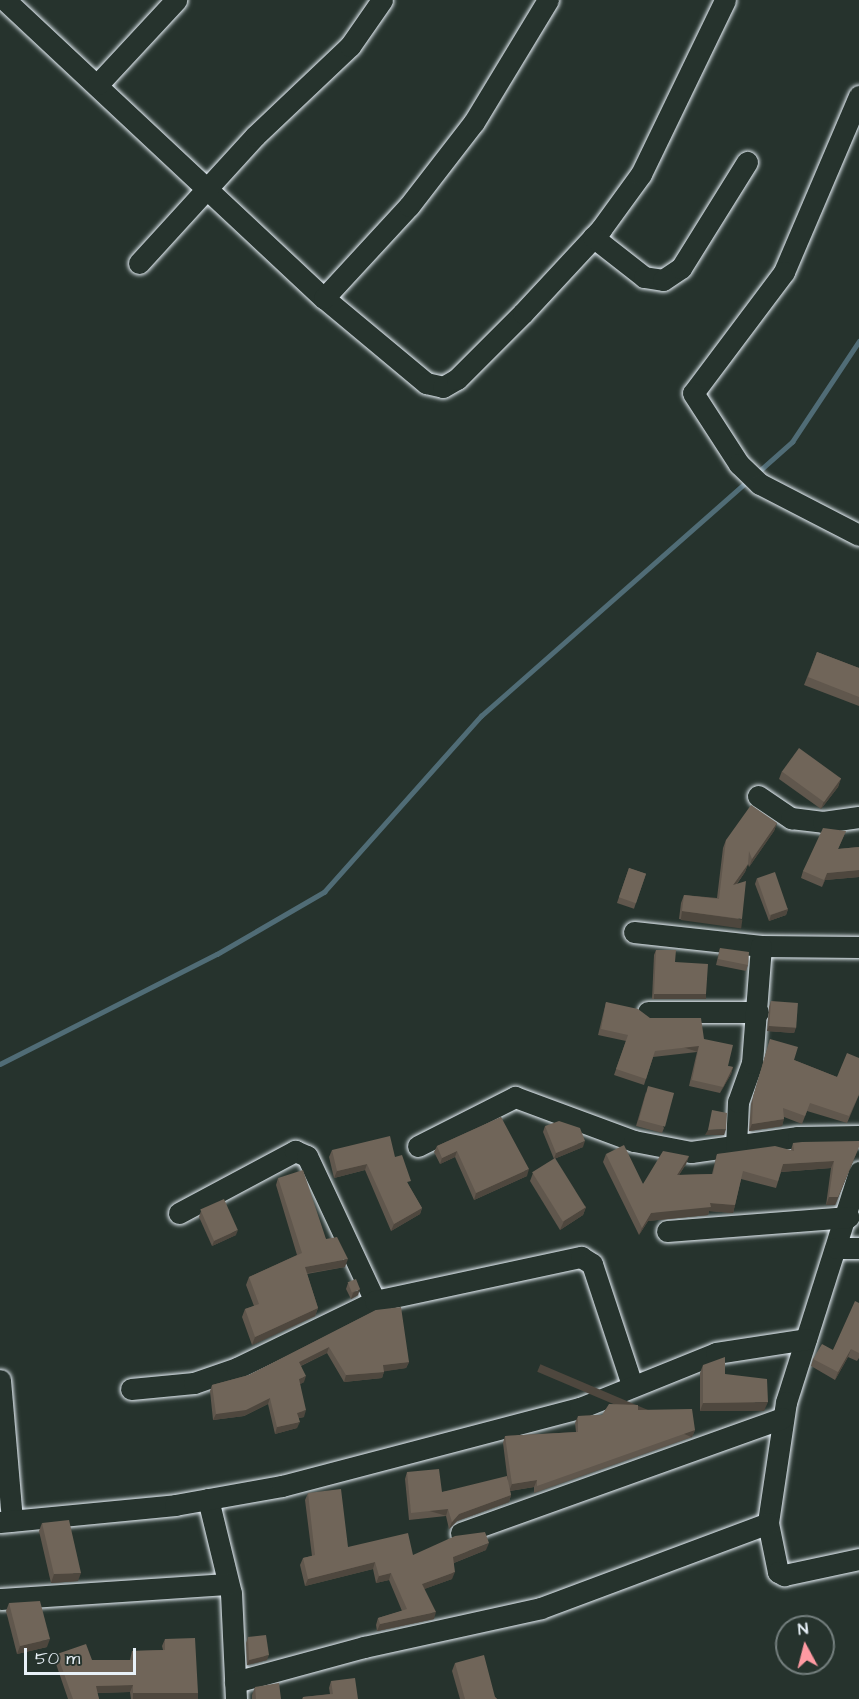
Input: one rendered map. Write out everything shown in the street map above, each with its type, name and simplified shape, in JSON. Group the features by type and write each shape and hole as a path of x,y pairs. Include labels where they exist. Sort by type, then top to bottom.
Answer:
{"street":[{"path":"5,0 98,84 204,190 324,298 426,383 443,387 457,379 593,237 641,174 725,0"},
{"path":"98,84 176,0"},
{"path":"139,263 204,190 350,46 382,0"},
{"path":"324,298 409,206 474,122 548,0"},
{"path":"859,96 784,272 693,393 739,464 760,484 859,535"},
{"path":"593,237 644,277 663,280 681,268 747,162"},
{"path":"758,796 791,818 823,822 859,817"},
{"path":"634,932 761,946 859,947"},
{"path":"736,1146 738,1102 752,1063 758,1012 761,946"},
{"path":"648,1012 758,1012"},
{"path":"418,1146 515,1097 634,1141 692,1152 859,1136"},
{"path":"179,1213 295,1151 307,1156 375,1301"},
{"path":"859,1172 848,1216 782,1418 768,1523 778,1572 784,1575 859,1558"},
{"path":"667,1231 848,1216"},
{"path":"836,1248 859,1248"},
{"path":"131,1389 194,1383 237,1368 375,1301 581,1257 592,1264 632,1385"},
{"path":"0,1380 6,1521 208,1499 454,1444 580,1408 632,1385 716,1353 806,1339"},
{"path":"461,1533 782,1418"},
{"path":"208,1499 228,1584 235,1694 364,1647 541,1608 768,1523"},
{"path":"0,1599 228,1584"}],"building":[{"path":"817,652 859,668 859,697 808,677"},
{"path":"799,748 841,779 824,802 782,771"},
{"path":"751,805 777,823 752,859 749,851 748,864 733,885 746,881 742,919 682,911 684,895 719,899 726,840"},
{"path":"823,828 846,831 838,849 859,847 859,870 827,873 824,880 803,871"},
{"path":"629,868 646,874 636,903 619,897"},
{"path":"775,872 788,909 770,915 757,878"},
{"path":"720,948 749,952 748,965 718,959"},
{"path":"656,950 676,950 675,962 708,964 706,994 654,994"},
{"path":"771,1001 798,1003 796,1028 769,1026"},
{"path":"606,1002 638,1009 650,1018 701,1018 704,1039 733,1045 728,1066 733,1067 723,1087 692,1080 699,1046 655,1051 646,1079 616,1069 628,1035 601,1029"},
{"path":"770,1039 798,1047 794,1060 837,1077 847,1053 859,1058 859,1094 849,1116 810,1103 805,1116 783,1108 784,1119 752,1124 753,1097"},
{"path":"648,1086 674,1093 665,1127 639,1120"},
{"path":"712,1110 727,1113 726,1129 708,1130"},
{"path":"501,1117 529,1169 476,1193 457,1151 442,1158 437,1146"},
{"path":"559,1121 580,1128 585,1141 556,1153 545,1126"},
{"path":"390,1136 395,1157 402,1155 411,1181 407,1182 422,1208 394,1224 367,1164 337,1171 332,1150"},
{"path":"859,1141 859,1147 838,1197 829,1197 834,1161 783,1164 778,1181 743,1171 735,1205 710,1203 711,1207 651,1213 642,1228 606,1154 624,1145 643,1184 663,1151 689,1156 677,1175 713,1174 717,1154 775,1146 794,1151 793,1143 802,1142"},
{"path":"555,1158 586,1207 563,1221 532,1172"},
{"path":"303,1170 326,1239 337,1237 348,1259 305,1267 318,1308 255,1337 245,1309 259,1304 249,1277 302,1253 278,1178"},
{"path":"224,1199 238,1230 214,1241 200,1210"},
{"path":"356,1279 360,1289 352,1293 348,1282"},
{"path":"855,1301 859,1303 859,1353 851,1349 838,1372 813,1359 822,1344 833,1350"},
{"path":"401,1307 409,1362 383,1365 384,1372 346,1375 329,1347 299,1362 306,1376 299,1379 306,1410 297,1413 300,1422 277,1427 270,1398 246,1410 216,1414 212,1385 249,1375 376,1310"},
{"path":"725,1357 725,1374 767,1379 768,1402 703,1403 703,1365"},
{"path":"609,1404 638,1405 638,1410 692,1409 695,1430 537,1486 537,1480 512,1484 505,1436 578,1432 578,1416 602,1415"},
{"path":"439,1469 442,1492 507,1476 511,1495 459,1514 452,1522 448,1509 411,1513 407,1472"},
{"path":"341,1489 348,1547 408,1533 413,1555 455,1536 485,1532 489,1543 453,1557 455,1572 422,1584 436,1612 380,1624 378,1618 407,1609 391,1573 379,1576 375,1562 308,1579 303,1558 315,1555 308,1493"},
{"path":"69,1520 81,1573 54,1574 42,1523"},
{"path":"40,1601 50,1639 20,1646 9,1603"},
{"path":"266,1635 269,1655 249,1660 248,1637"},
{"path":"195,1638 198,1693 133,1693 133,1685 96,1686 99,1699 73,1699 57,1654 86,1644 92,1660 133,1660 132,1651 165,1650 165,1639"},
{"path":"484,1655 497,1699 465,1699 455,1663"},
{"path":"355,1678 358,1699 303,1699 303,1697 333,1694 331,1681"},
{"path":"279,1683 281,1699 256,1699 255,1687"}],"waterway":[{"path":"757,473 792,442 859,341"},
{"path":"0,1064 217,954 324,892 481,716 748,481"}]}
